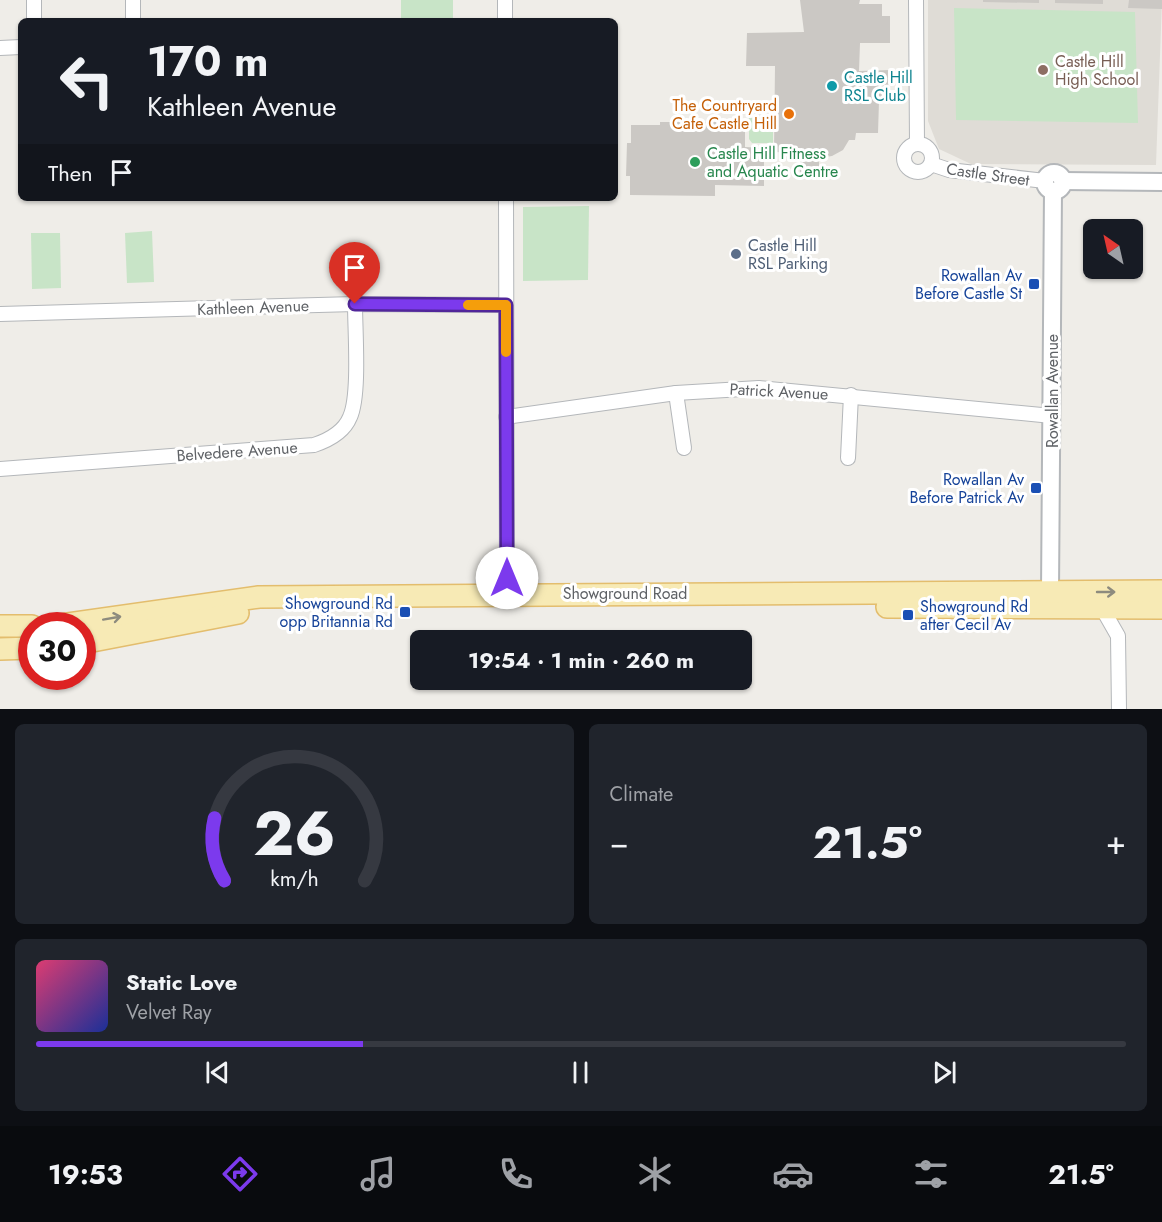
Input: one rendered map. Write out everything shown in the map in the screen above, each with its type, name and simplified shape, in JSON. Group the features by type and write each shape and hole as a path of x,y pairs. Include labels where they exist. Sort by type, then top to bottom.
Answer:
{"main road":[{"name":"Showground Road","path":"96,640 215,617 298,607 804,606 1051,600 1162,591"},
{"name":"Showground Road","path":"96,620 259,597 507,594 1051,600 1102,608 1154,608"},
{"path":"0,626 18,626"},
{"path":"0,649 18,648"}],"street":[{"path":"34,0 34,18"},
{"path":"133,0 133,18"},
{"path":"505,0 505,18"},
{"path":"916,0 917,144"},
{"path":"0,48 18,47"},
{"path":"917,144 929,149 931,164 920,172 914,172 905,166 905,151 917,144"},
{"name":"Castle Street","path":"931,164 949,170 1053,184 1162,182"},
{"name":"Rowallan Avenue","path":"1051,600 1053,184"},
{"path":"506,201 507,594"},
{"name":"Kathleen Avenue","path":"0,314 355,304 506,305"},
{"name":"Belvedere Avenue","path":"0,469 314,445 327,441 344,426 353,406 355,304"},
{"name":"Patrick Avenue","path":"506,417 676,393 759,388 1052,416"},
{"path":"676,393 684,448"},
{"path":"848,458 851,395"},
{"path":"1102,608 1118,636"},
{"path":"1119,709 1118,636 1128,617 1154,608"}],"shaded area":[{"name":"Castle Hill High School","path":"928,0 1162,0 1156,165 971,164 939,149 928,121"}],"green space":[{"path":"401,0 453,0 453,18 401,18"},
{"path":"954,8 1135,12 1138,123 956,120"},
{"path":"749,118 773,118 773,143 752,143 749,139"},
{"path":"589,206 588,280 523,281 523,207"},
{"path":"152,231 154,282 127,283 125,233"},
{"path":"31,233 60,233 61,288 32,289"}],"building":[{"name":"Castle Hill RSL Club","path":"800,0 860,0 859,4 882,4 882,16 890,16 890,43 860,43 859,71 890,70 889,101 879,101 878,133 856,133 855,140 849,140 843,150 832,156 819,158 819,179 800,179 800,153 774,152 775,66 746,66 747,33 804,32"},
{"path":"983,0 1039,0 1039,3 983,2"},
{"path":"1055,0 1103,0 1103,4 1055,3"},
{"path":"1129,0 1162,0 1162,9 1128,8"},
{"name":"Castle Hill Fitness and Aquatic Centre","path":"660,122 745,122 745,147 764,148 764,186 715,185 715,196 630,195 630,176 626,176 627,143 631,143 631,125 660,125"}],"slow traffic":[{"path":"468,305 506,305 506,352"}],"place":[{"name":"Castle Hill High School","path":"1043,70"},
{"name":"Castle Hill RSL Club","path":"832,86"},
{"name":"The Countryard Cafe Castle Hill","path":"789,114"},
{"name":"Castle Hill Fitness and Aquatic Centre","path":"695,162"},
{"name":"Castle Hill RSL Parking","path":"736,254"},
{"name":"Rowallan Av Before Castle St","path":"1034,284"},
{"name":"Rowallan Av Before Patrick Av","path":"1036,488"},
{"name":"Showground Rd opp Britannia Rd","path":"405,612"},
{"name":"Showground Rd after Cecil Av","path":"908,615"}],"route":[{"path":"355,304 506,305 507,578"}]}
